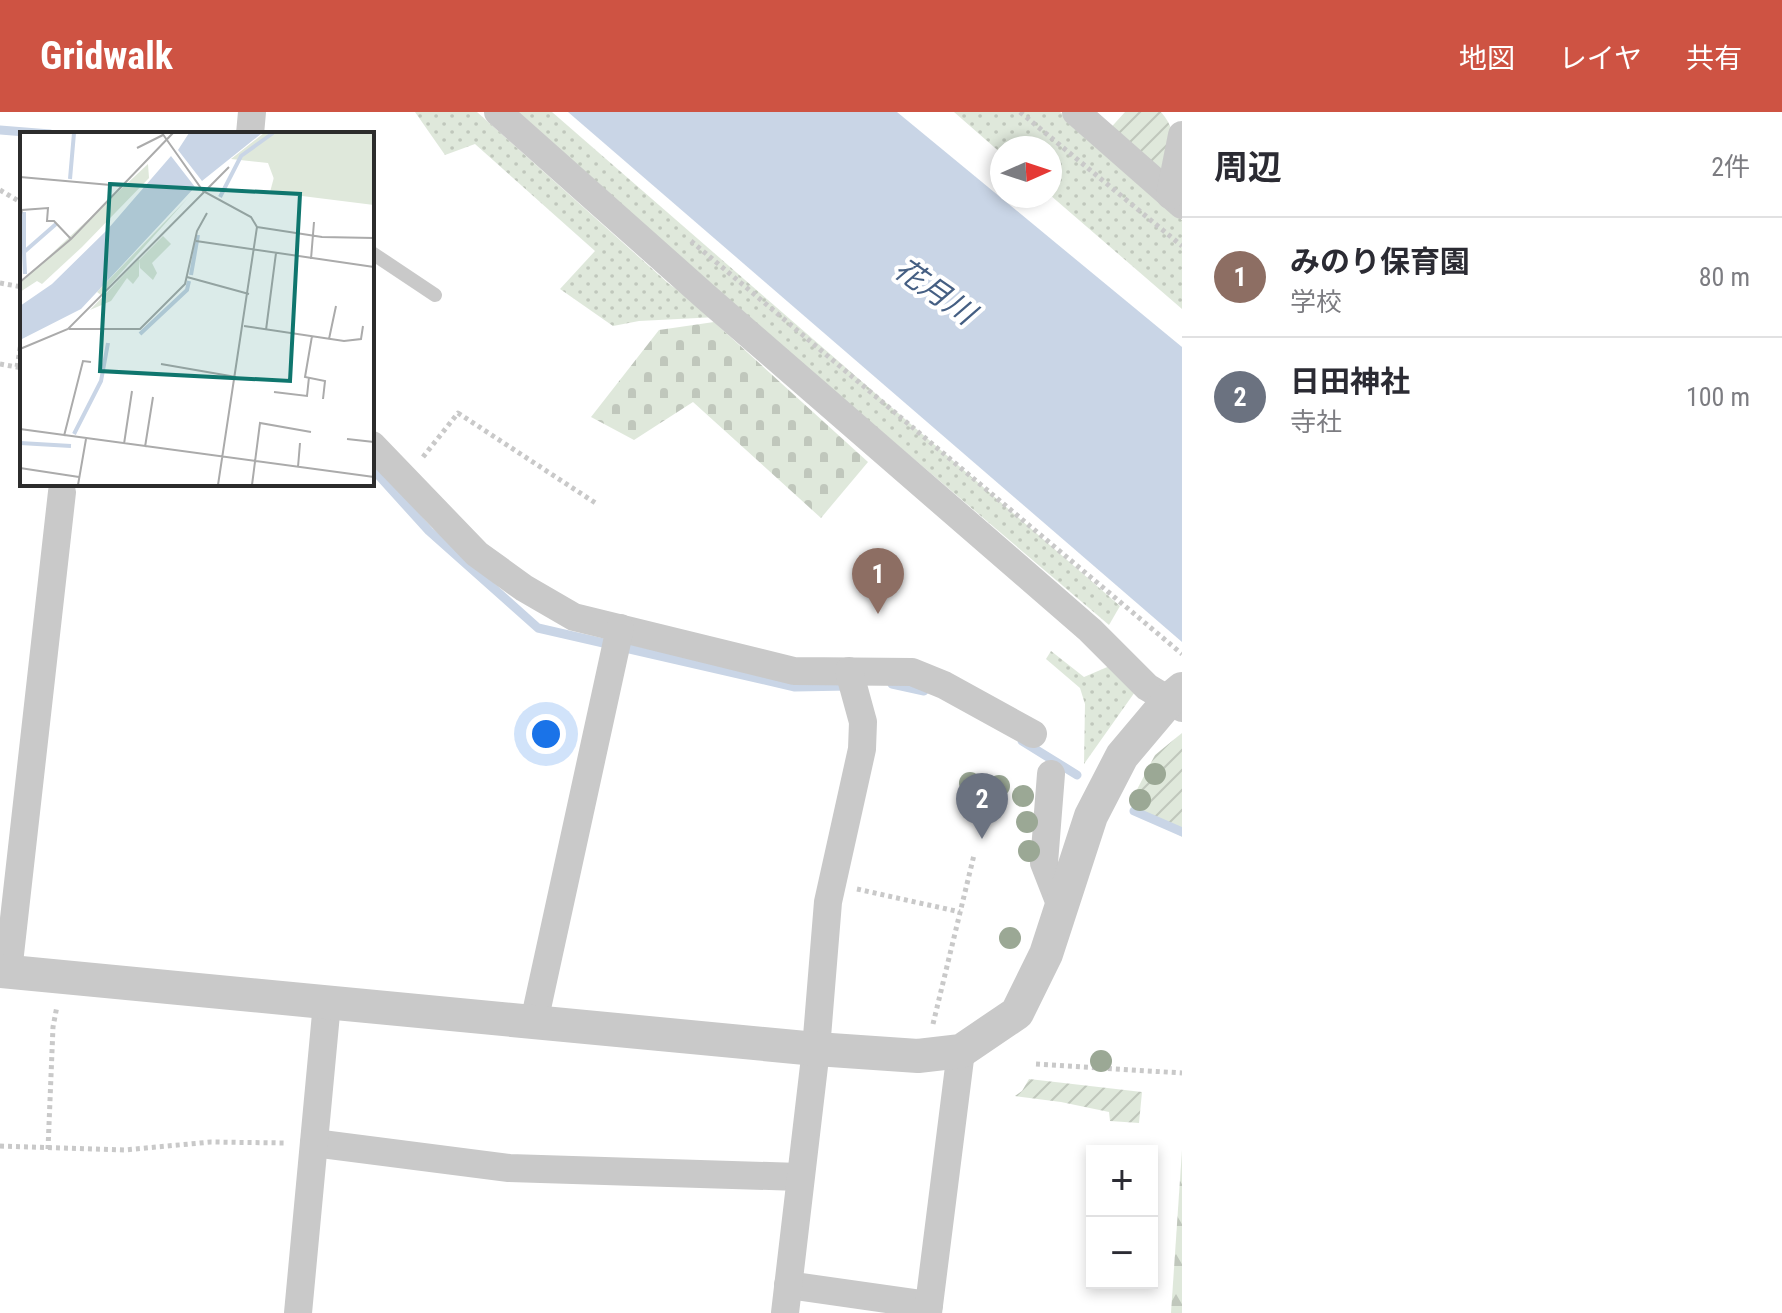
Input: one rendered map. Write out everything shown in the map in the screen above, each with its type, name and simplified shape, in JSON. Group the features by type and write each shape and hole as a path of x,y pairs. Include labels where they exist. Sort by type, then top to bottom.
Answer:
{"street":[{"path":"250,132 252,112"},
{"path":"62,492 4,971 816,1049 918,1056 961,1051 1017,1013 1046,954 1091,816 1122,756 1178,699 1147,687 1090,630 498,112"},
{"path":"1076,112 1176,200"},
{"path":"1176,200 1182,135"},
{"path":"374,447 477,554 524,588 618,639 794,671 912,672 944,685 1033,734"},
{"path":"534,1022 618,639"},
{"path":"785,1313 816,1049 828,902 862,749 863,722 849,671"},
{"path":"1051,774 1044,863 1062,909"},
{"path":"298,1313 327,1003"},
{"path":"788,1285 928,1309 961,1051"},
{"path":"314,1143 509,1168 800,1177"}],"lane":[{"path":"374,254 435,295"}],"path":[{"path":"1020,112 1182,246"},
{"path":"0,190 20,202"},
{"path":"682,234 1182,654"},
{"path":"0,283 20,287"},
{"path":"0,364 20,367"},
{"path":"405,480 458,413 597,504"},
{"path":"931,1033 974,855"},
{"path":"832,884 960,912"},
{"path":"48,1149 53,1027 58,997"},
{"path":"1036,1064 1182,1073"},
{"path":"0,1146 124,1150 211,1142 314,1143"}],"green space":[{"path":"415,112 477,112 669,284 717,317 639,321 613,326 560,289 595,251 475,144 445,155"},
{"path":"506,112 552,112 1120,606 1109,625"},
{"path":"954,112 1060,112 1182,220 1182,309 1062,205 1062,136 990,136 990,144"},
{"path":"1125,112 1161,112 1168,121 1174,139 1174,158 1168,190 1106,133"},
{"path":"714,322 868,462 821,518 693,402 634,440 591,417 659,330"},
{"path":"1051,651 1084,677 1112,665 1137,689 1084,764 1085,704 1080,688 1046,659"},
{"path":"1182,733 1182,837 1130,803 1155,755"},
{"path":"1029,1079 1142,1092 1139,1123 1110,1121 1109,1112 1015,1096"},
{"path":"1182,1150 1182,1313 1171,1313"}],"water":[{"name":"花月川","path":"568,112 897,112 990,189 990,208 1013,208 1182,347 1182,642"}],"waterway":[{"path":"0,130 25,132"},
{"path":"374,470 429,531 538,628 795,687 849,686"},
{"path":"892,684 924,691"},
{"path":"1022,741 1077,775"},
{"path":"1134,811 1182,832"}],"place":[{"name":"みのり保育園","path":"878,614"},
{"name":"日田神社","path":"982,839"}]}
